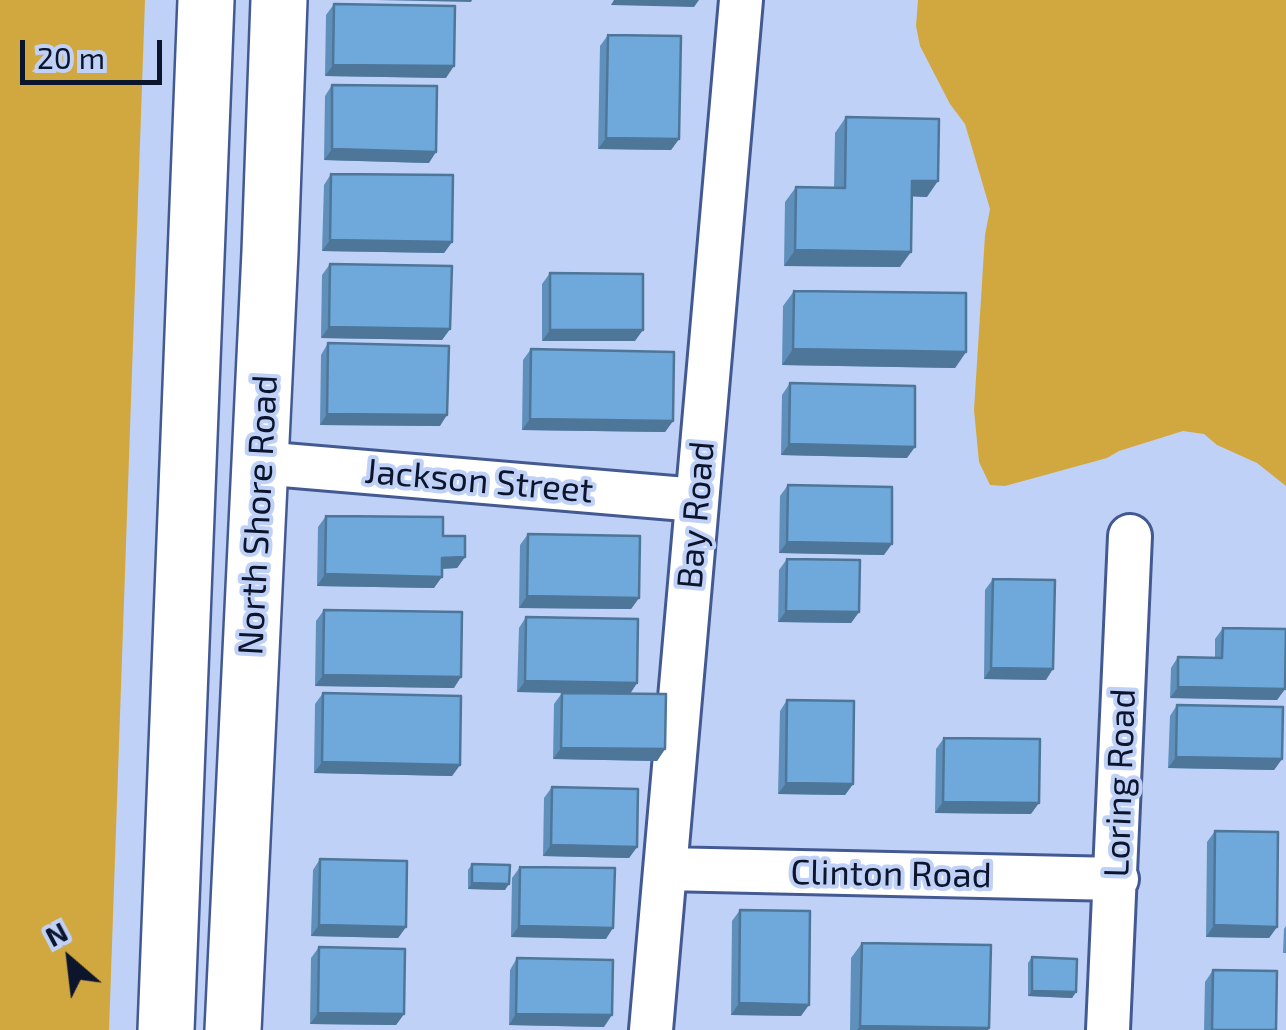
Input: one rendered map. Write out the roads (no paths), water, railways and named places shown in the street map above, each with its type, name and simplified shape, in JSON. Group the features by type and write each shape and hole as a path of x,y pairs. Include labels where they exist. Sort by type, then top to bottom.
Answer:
{"highway":[{"name":"North Shore Road","path":"166,1030 206,0"},
{"name":"North Shore Road","path":"232,1030 279,0"}],"street":[{"name":"Bay Road","path":"651,1030 741,0"},
{"name":"Jackson Street","path":"260,463 697,500"},
{"name":"Loring Road","path":"1108,1030 1130,536"},
{"name":"Clinton Road","path":"665,869 1116,880"}]}
